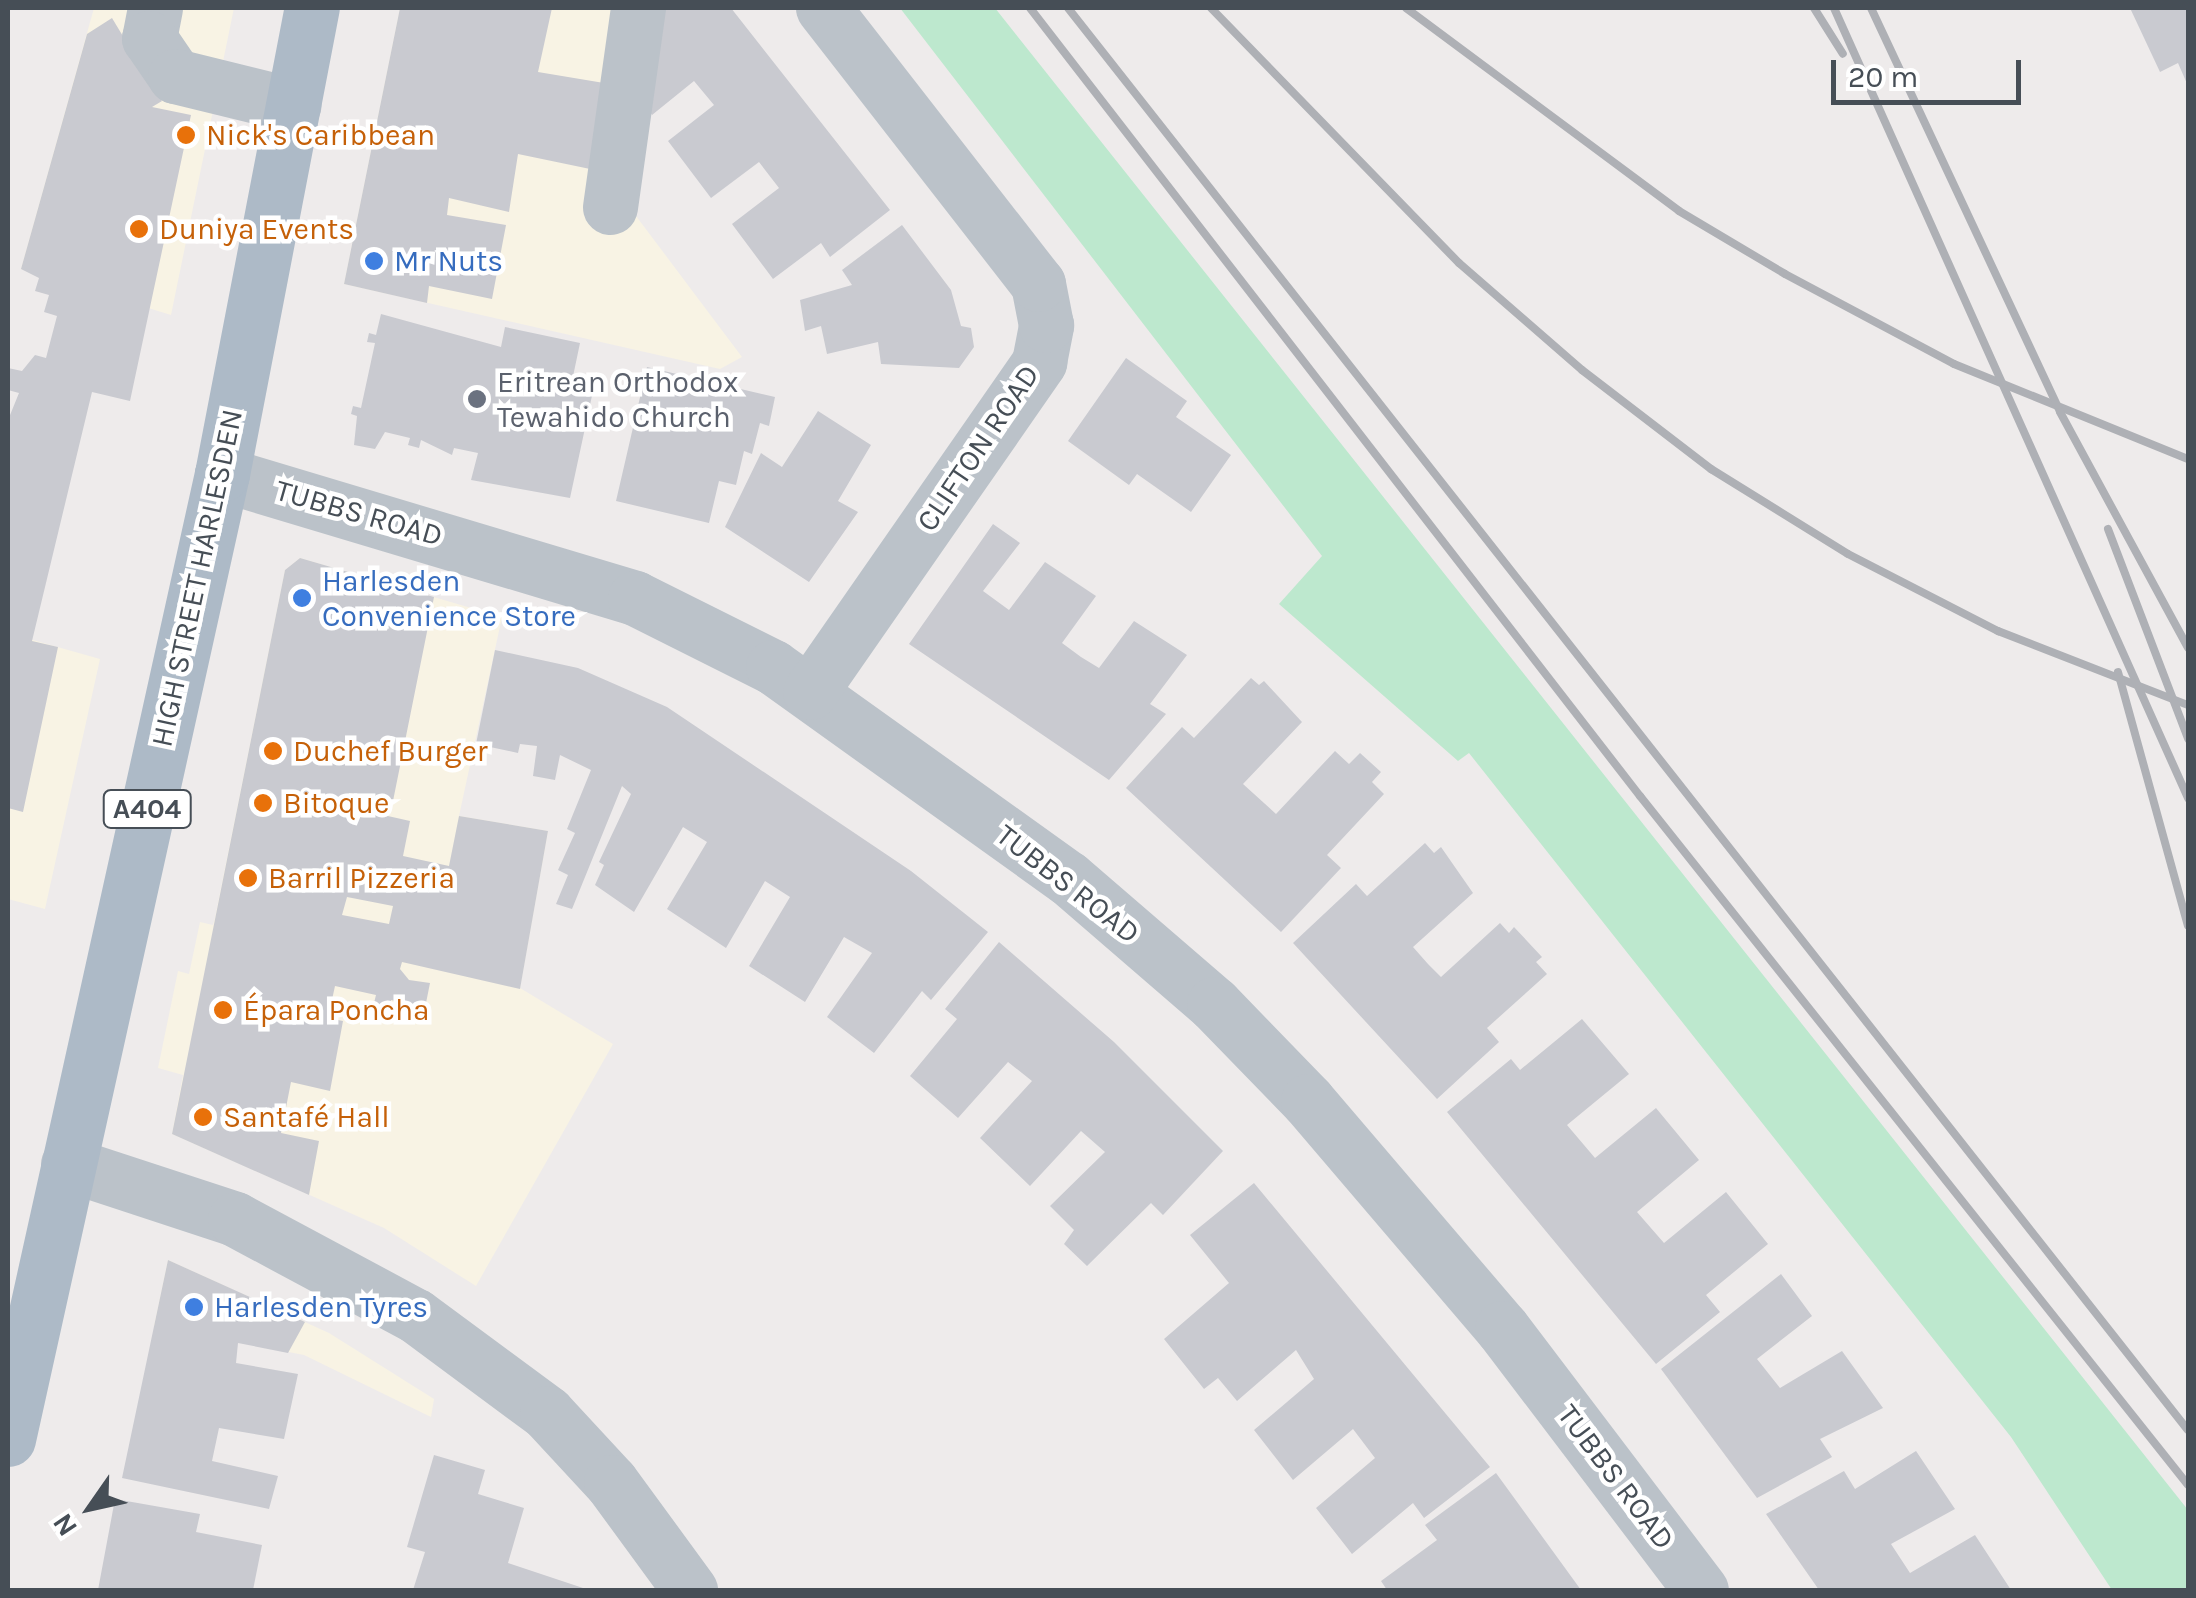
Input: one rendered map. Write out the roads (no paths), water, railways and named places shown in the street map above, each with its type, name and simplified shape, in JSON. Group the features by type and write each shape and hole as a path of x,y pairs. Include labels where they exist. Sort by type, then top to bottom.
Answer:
{"main road":[{"name":"HIGH STREET HARLESDEN","path":"8,1438 222,474 312,8"}],"street":[{"path":"155,8 150,38 175,76 293,104"},
{"path":"610,206 638,8"},
{"name":"CLIFTON ROAD","path":"810,692 1039,362 1046,326 1038,284 823,8"},
{"name":"TUBBS ROAD","path":"222,474 635,598 810,692 1068,878 1214,1004 1425,1234 1701,1590"},
{"path":"68,1164 236,1219 416,1316 547,1413 611,1482 690,1590"}],"railway":[{"path":"1030,8 1640,796 2188,1485"},
{"path":"1068,8 2188,1430"},
{"path":"1211,8 1459,263 1582,370 1711,469 1848,554 1998,631 2188,705"},
{"path":"1406,8 1679,211 1785,274 1954,364 2188,459"},
{"path":"1814,8 1843,54"},
{"path":"1834,8 2188,798"},
{"path":"1871,8 2060,412 2188,648"},
{"path":"2108,529 2188,739"},
{"path":"2118,672 2188,926"}],"place":[{"name":"Nick's Caribbean","path":"186,135"},
{"name":"Duniya Events","path":"139,229"},
{"name":"Mr Nuts","path":"374,261"},
{"name":"Eritrean Orthodox Tewahido Church","path":"477,399"},
{"name":"Harlesden Convenience Store","path":"302,598"},
{"name":"Duchef Burger","path":"273,751"},
{"name":"Bitoque","path":"263,803"},
{"name":"Barril Pizzeria","path":"248,878"},
{"name":"Épara Poncha","path":"223,1010"},
{"name":"Santafé Hall","path":"203,1117"},
{"name":"Harlesden Tyres","path":"194,1307"}]}
